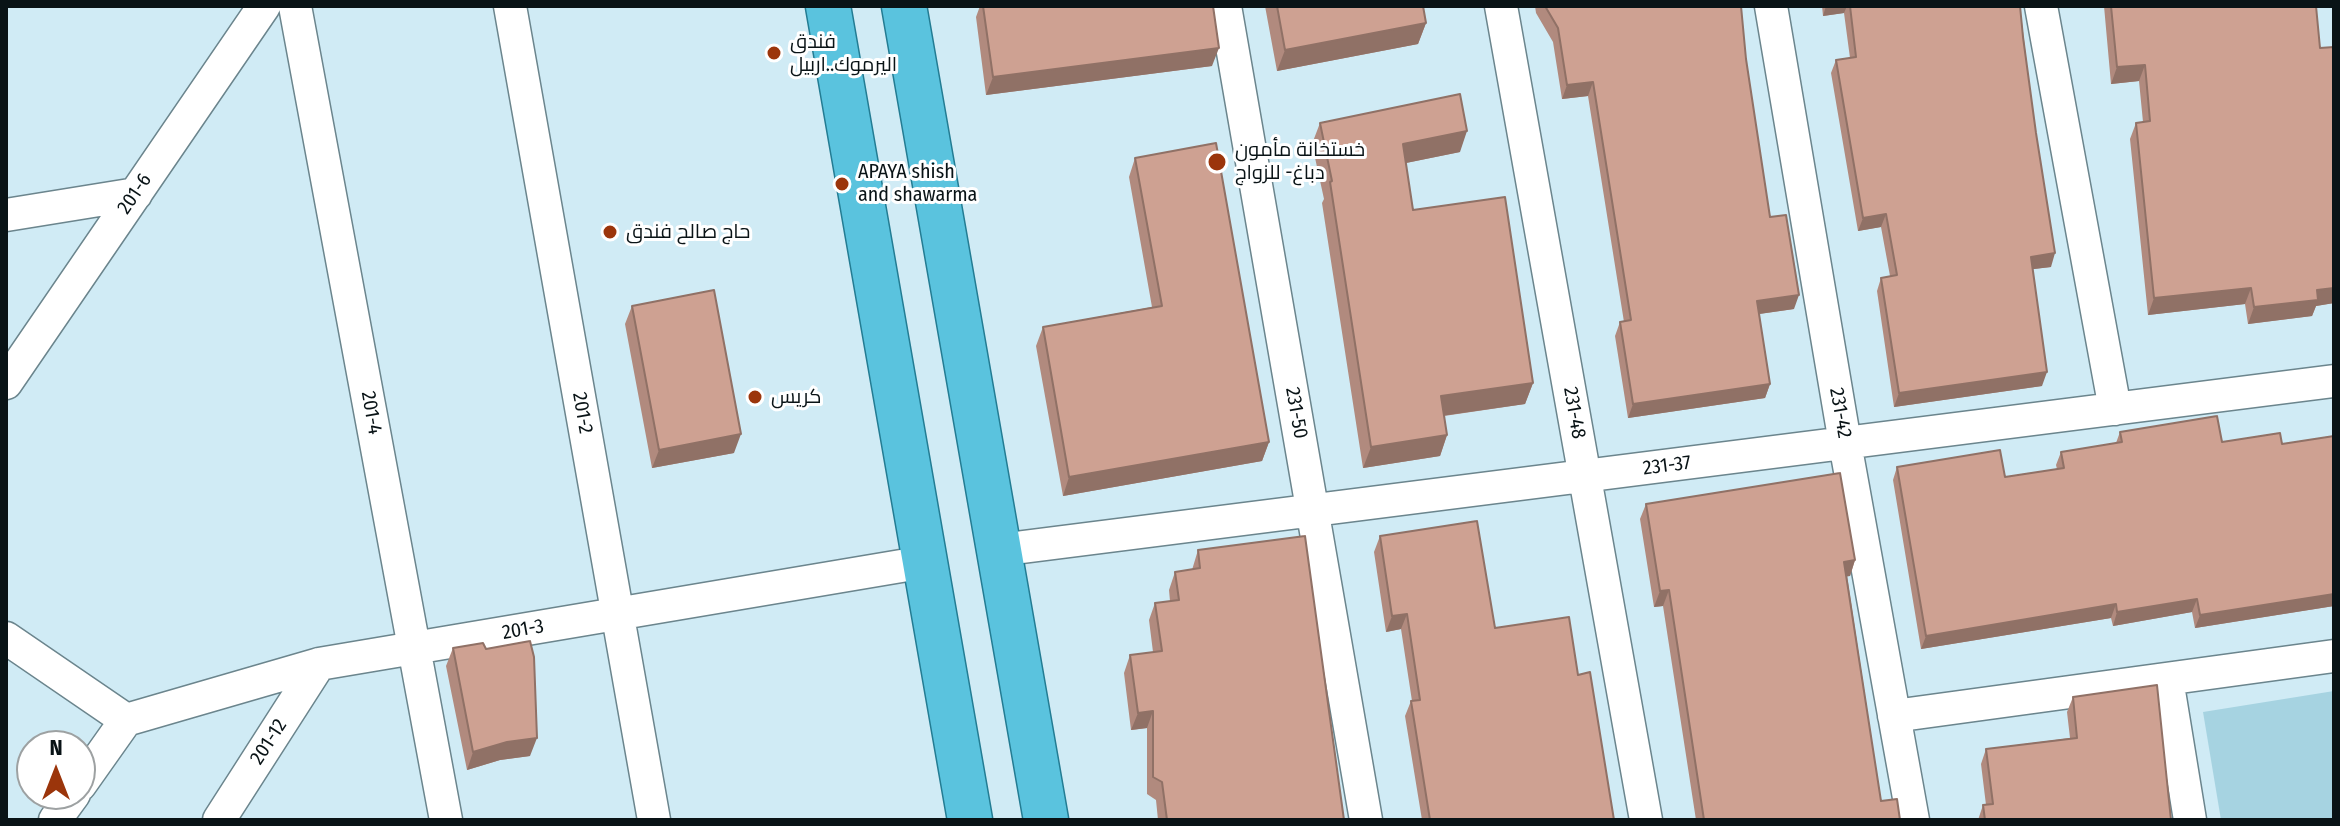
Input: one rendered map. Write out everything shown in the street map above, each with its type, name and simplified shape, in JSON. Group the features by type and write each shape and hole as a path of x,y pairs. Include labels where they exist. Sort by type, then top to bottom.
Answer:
{"highway":[{"path":"828,6 970,820"},
{"path":"904,6 1046,820"}],"street":[{"name":"201-6","path":"6,383 264,6"},
{"name":"201-4","path":"295,6 446,820"},
{"name":"201-2","path":"510,6 654,820"},
{"name":"231-50","path":"1225,6 1366,820"},
{"name":"231-48","path":"1501,6 1646,820"},
{"name":"231-42","path":"1771,6 1913,820"},
{"path":"2041,6 2115,409"},
{"path":"6,215 136,194"},
{"name":"231-37","path":"999,550 2334,381"},
{"name":"201-3","path":"126,720 319,664 925,562"},
{"path":"6,638 126,720 96,762"},
{"path":"1894,716 2334,656"},
{"name":"201-12","path":"219,820 319,664"},
{"path":"2167,679 2190,820"}],"shaded area":[{"path":"2334,691 2334,820 2221,820 2203,712"}],"building":[{"path":"983,6 1213,6 1219,48 993,77"},
{"path":"1277,6 1423,6 1426,23 1285,50"},
{"path":"1545,6 1741,6 1770,217 1786,215 1799,295 1757,301 1770,384 1633,404 1620,322 1631,320 1593,82 1567,85 1558,28"},
{"path":"1850,6 2020,6 2055,253 2031,257 2047,372 1899,393 1881,278 1897,275 1886,214 1863,218 1836,60 1856,57"},
{"path":"2111,6 2316,6 2320,48 2334,47 2334,288 2317,290 2318,300 2254,307 2251,288 2154,298 2136,123 2150,121 2145,65 2117,67"},
{"path":"1460,94 1467,131 1403,144 1413,210 1505,197 1533,383 1441,396 1447,435 1371,447 1332,181 1320,123"},
{"path":"1216,143 1269,442 1069,477 1043,327 1162,306 1135,158"},
{"path":"714,290 741,434 659,450 632,306"},
{"path":"2217,416 2222,442 2280,433 2282,444 2334,436 2334,594 2200,615 2197,599 2117,612 2116,604 1926,636 1897,467 2000,450 2005,477 2064,468 2061,452 2122,442 2120,432"},
{"path":"1840,473 1855,560 1844,562 1881,801 1897,799 1900,820 1704,820 1669,590 1660,591 1646,504"},
{"path":"1477,521 1495,628 1569,617 1578,675 1590,672 1614,820 1430,820 1411,701 1420,700 1407,614 1392,616 1380,536"},
{"path":"1305,536 1344,820 1167,820 1162,782 1153,777 1153,711 1138,713 1130,655 1162,651 1155,603 1179,600 1175,572 1200,568 1198,550"},
{"path":"530,641 534,657 537,738 507,742 473,752 453,648 483,643 486,649"},
{"path":"2157,685 2171,820 1985,820 1983,805 1993,804 1986,749 2077,738 2073,697"}],"place":[{"name":"فندق اليرموك..اربيل","path":"774,53"},
{"name":"خستخانة مأمون دباغ- للزواج","path":"1217,162"},
{"name":"APAYA shish and shawarma","path":"842,184"},
{"name":"حاج صالح فندق","path":"610,232"},
{"name":"كريس","path":"755,397"}]}
